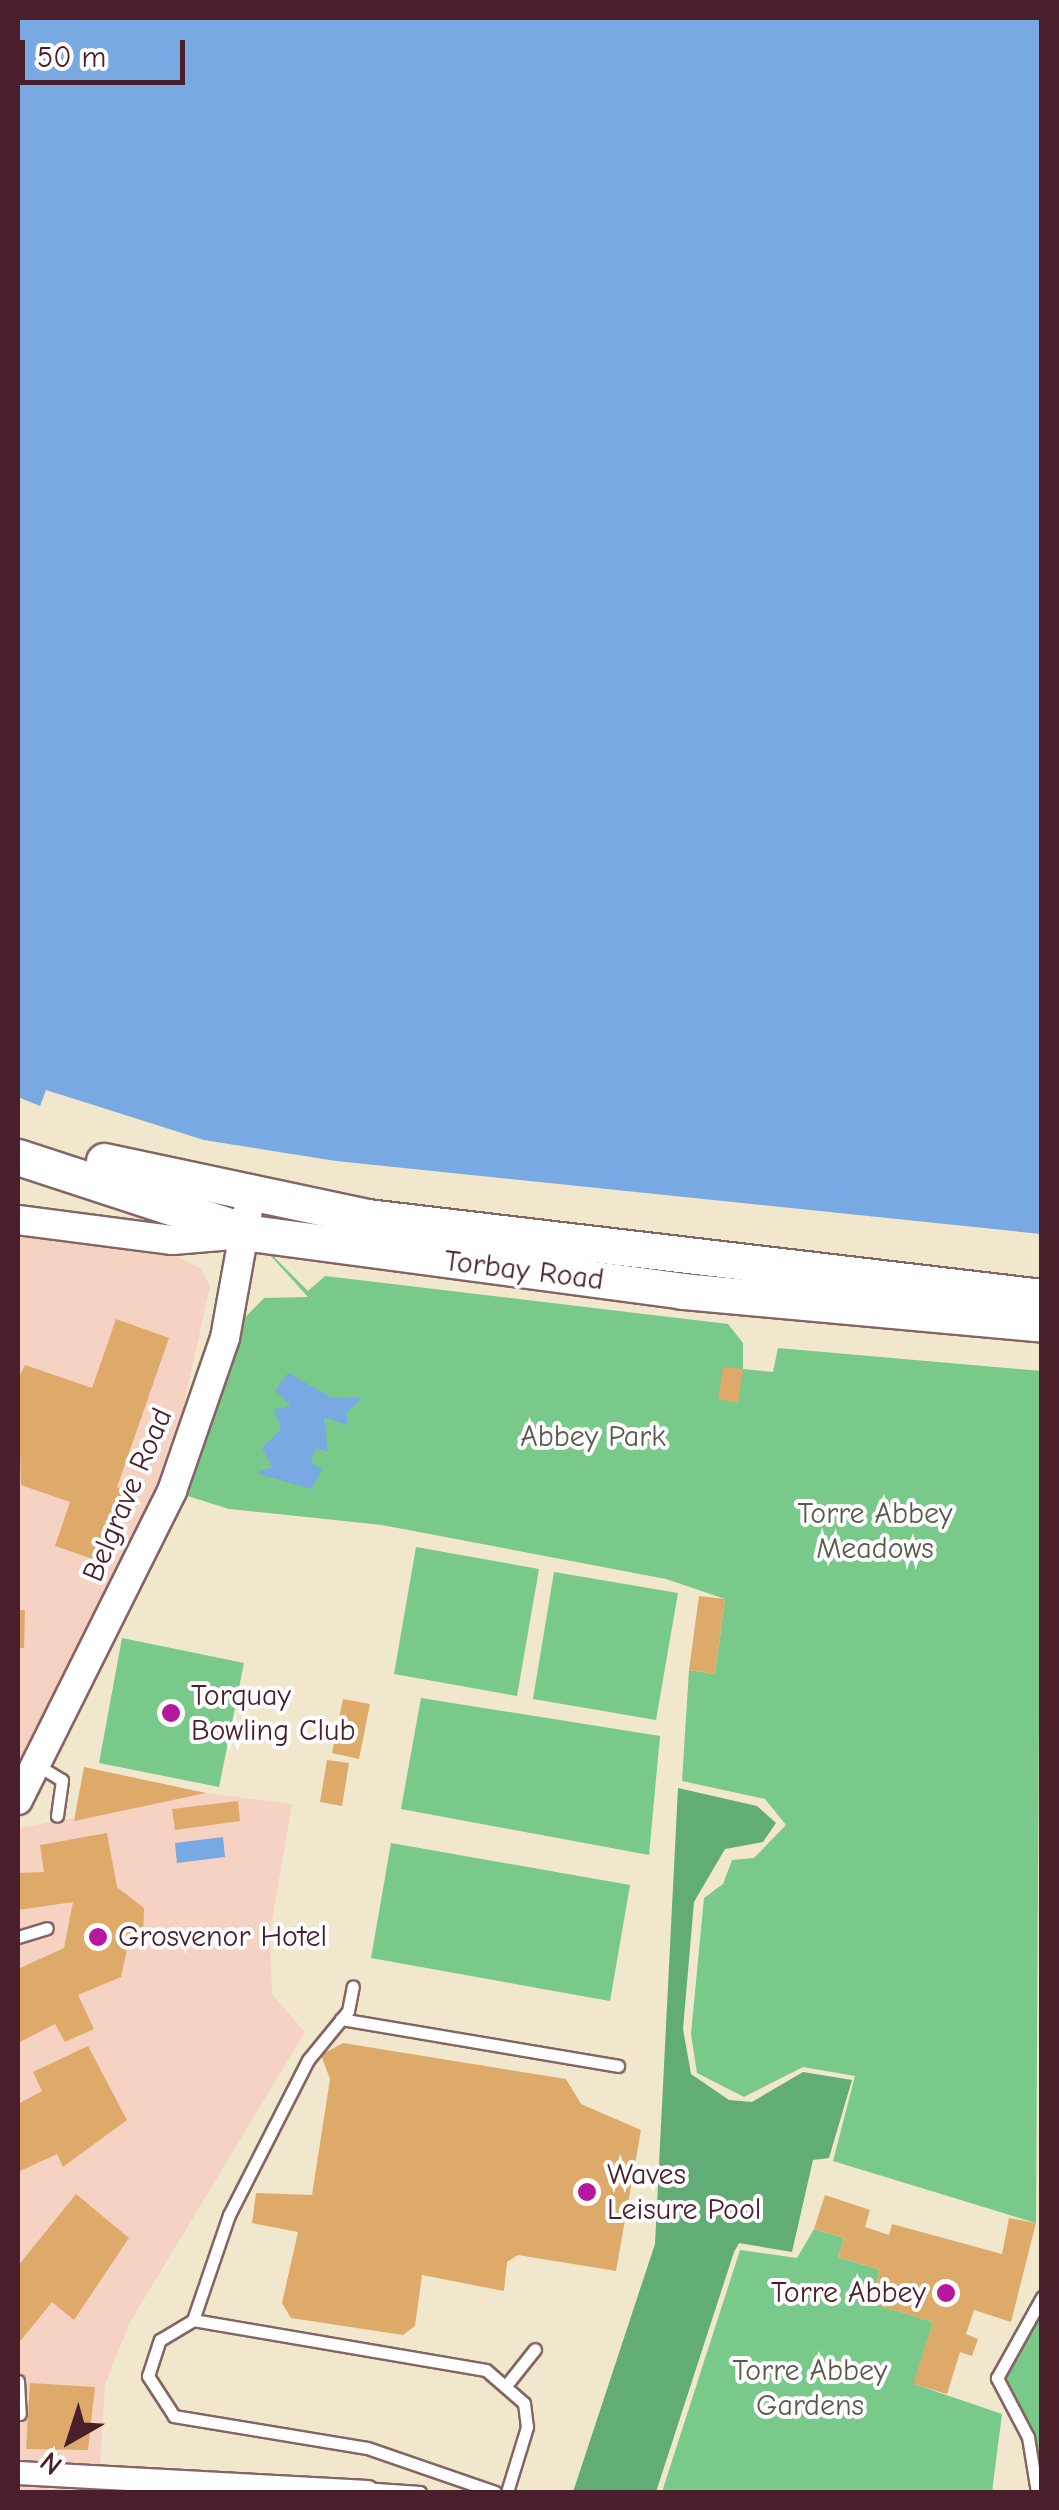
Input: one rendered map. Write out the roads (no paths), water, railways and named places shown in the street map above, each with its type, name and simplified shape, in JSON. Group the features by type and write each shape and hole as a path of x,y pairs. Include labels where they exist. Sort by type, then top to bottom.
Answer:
{"main road":[{"name":"Torbay Road","path":"18,1133 250,1216 1042,1297"},
{"name":"Torbay Road","path":"18,1157 250,1216 682,1291 1042,1324"}],"street":[{"path":"18,1220 173,1240 250,1216"},
{"name":"Belgrave Road","path":"18,1800 33,1762 172,1490 250,1216"},
{"path":"18,2474 360,2490"}],"lane":[{"path":"33,1762 62,1780 57,1816"},
{"path":"18,1938 47,1928"},
{"path":"194,2320 228,2216 308,2060 342,2019 353,1986"},
{"path":"342,2019 618,2066"},
{"path":"1037,2492 1028,2437 997,2378 1042,2297"},
{"path":"494,2492 367,2448 174,2416 148,2376 160,2340 194,2320 486,2370 508,2383 527,2427 507,2492"},
{"path":"508,2383 534,2349"},
{"path":"18,2381 20,2414"},
{"path":"360,2490 420,2492"}],"water":[{"path":"18,18 1041,18 1041,1234 336,1161 204,1140 46,1090 40,1106 18,1097"},
{"path":"288,1373 331,1397 362,1398 347,1412 347,1425 324,1417 328,1452 316,1448 311,1462 322,1470 311,1489 256,1473 272,1467 262,1448 281,1429 274,1409 291,1406 275,1390"},
{"path":"223,1837 225,1857 177,1863 175,1843"}],"place":[{"name":"Torquay Bowling Club","path":"171,1713"},
{"name":"Grosvenor Hotel","path":"98,1937"},
{"name":"Waves Leisure Pool","path":"587,2192"},
{"name":"Torre Abbey","path":"946,2293"}],"park label":[{"name":"Abbey Park","path":"593,1437"},
{"name":"Torre Abbey Meadows","path":"875,1531"},
{"name":"Torre Abbey Gardens","path":"810,2388"}]}
